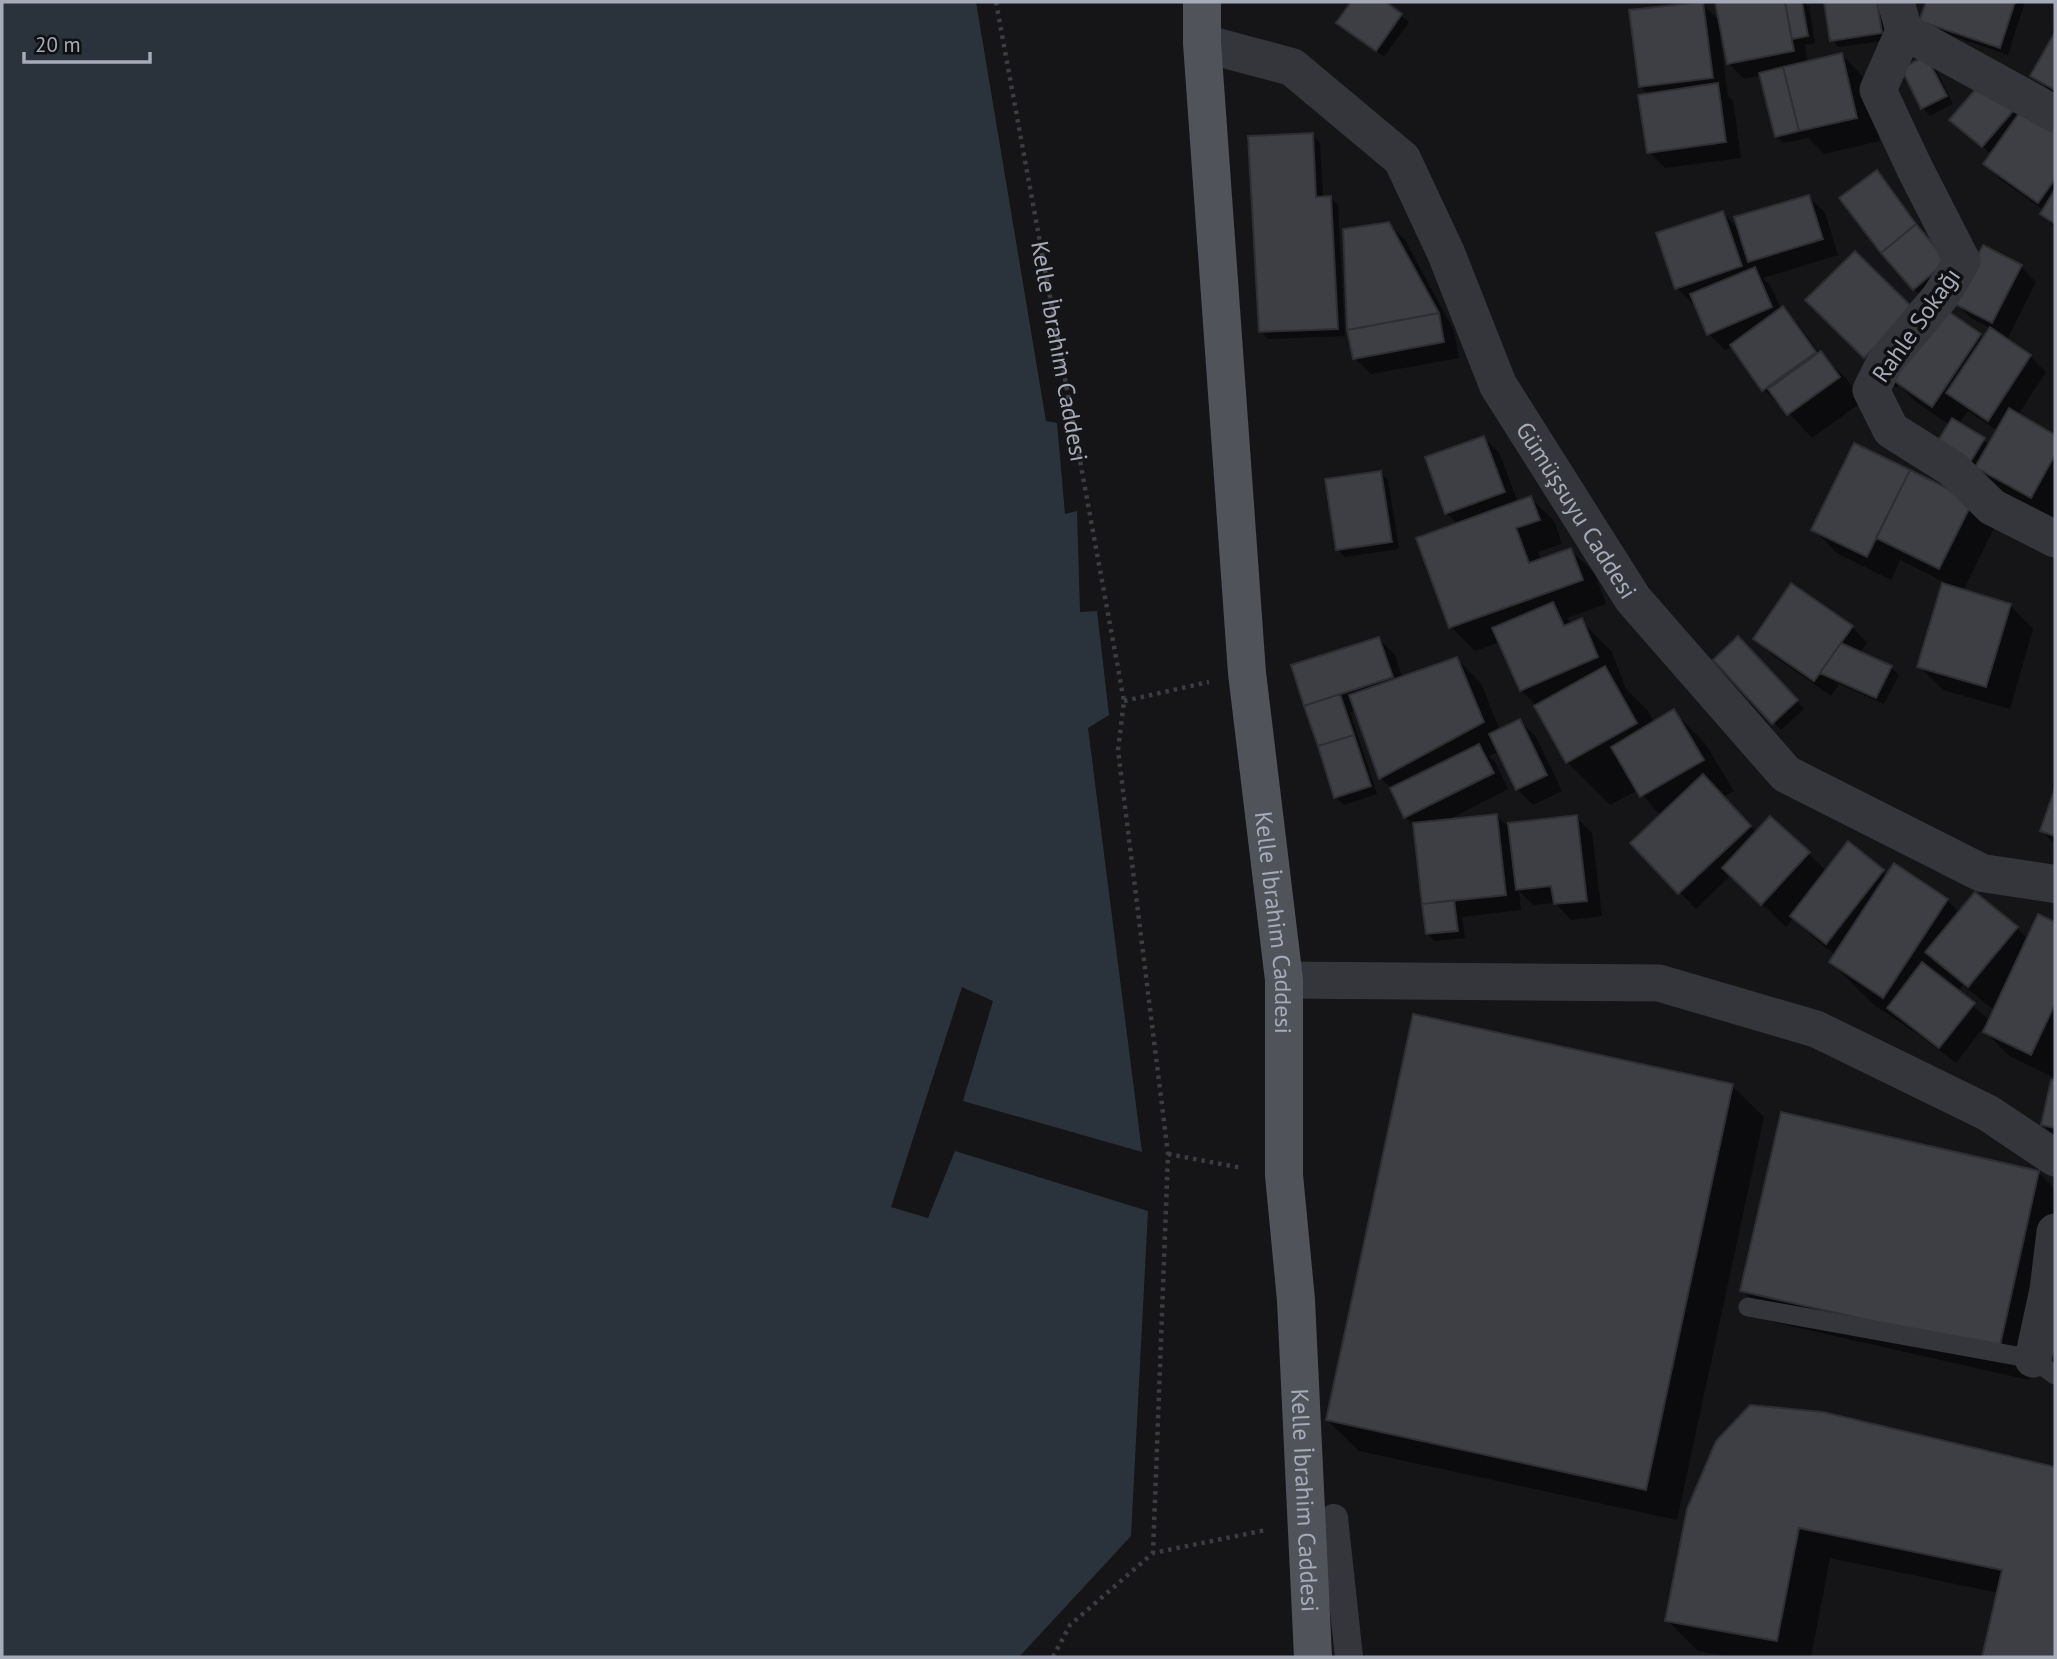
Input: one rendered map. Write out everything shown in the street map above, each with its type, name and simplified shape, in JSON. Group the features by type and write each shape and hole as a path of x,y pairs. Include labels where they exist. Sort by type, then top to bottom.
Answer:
{"main road":[{"name":"Kelle İbrahim Caddesi","path":"1202,2 1202,43 1247,673 1284,980 1284,1175 1321,1519 1314,1657"}],"street":[{"path":"1900,17 2055,114"},
{"name":"Rahle Sokağı","path":"1900,17 1878,90 1962,261 1940,297 1885,362 1871,390 1891,430 1954,469 1992,508 2055,539"},
{"name":"Gümüşsuyu Caddesi","path":"1202,43 1292,67 1402,159 1446,253 1498,385 1633,599 1786,775 1982,873 2055,884"},
{"path":"1284,980 1659,983 1816,1029 1988,1113 2055,1158"},
{"path":"2044,1367 2048,1290 2055,1232"},
{"name":"Kelle İbrahim Caddesi","path":"1321,1519 1349,1657"}],"lane":[{"path":"1748,1307 2044,1367"}],"path":[{"name":"Kelle İbrahim Caddesi","path":"996,2 1124,701 1118,750 1168,1154 1153,1553"},
{"path":"1124,701 1247,673"},
{"path":"1168,1154 1284,1175"},
{"path":"1053,1657 1070,1625 1153,1553 1321,1519"}],"shaded area":[{"path":"2,2 976,2 1046,421 1057,423 1065,514 1077,511 1080,612 1097,611 1109,715 1088,728 1142,1152 963,1101 993,1001 962,987 891,1207 928,1218 955,1151 1148,1211 1131,1536 1019,1657 2,1657"}],"building":[{"path":"1351,2 1386,2 1402,14 1376,51 1336,23"},
{"path":"1703,2 1713,78 1639,87 1629,10"},
{"path":"1715,2 1785,2 1794,51 1727,64"},
{"path":"1785,2 1802,2 1808,36 1792,39"},
{"path":"1824,2 1877,2 1882,33 1830,41"},
{"path":"1926,2 2015,2 2000,48 1919,21"},
{"path":"2055,32 2055,90 2030,76"},
{"path":"1842,53 1857,118 1799,131 1783,67"},
{"path":"1926,56 1947,96 1921,109 1901,68"},
{"path":"1783,67 1799,131 1775,137 1759,73"},
{"path":"1982,82 2014,110 1982,147 1949,120"},
{"path":"1718,83 1726,142 1647,153 1638,95"},
{"path":"2022,109 2055,132 2055,179 2038,203 1983,164"},
{"path":"1313,133 1316,197 1331,196 1338,329 1259,332 1248,136"},
{"path":"1877,170 1916,224 1881,253 1839,198"},
{"path":"2055,189 2055,224 2040,214"},
{"path":"1809,195 1823,239 1748,262 1734,217"},
{"path":"1723,211 1742,266 1675,289 1656,233"},
{"path":"1389,222 1439,313 1347,330 1343,229"},
{"path":"1916,224 1947,261 1913,290 1881,253"},
{"path":"1983,245 2022,265 1992,323 1953,303"},
{"path":"1855,251 1913,308 1864,358 1805,300"},
{"path":"1755,267 1772,307 1707,335 1690,294"},
{"path":"1939,305 1981,334 1932,407 1890,378"},
{"path":"1783,306 1816,352 1762,391 1730,345"},
{"path":"1439,313 1444,342 1353,359 1347,330"},
{"path":"1990,327 2031,355 1988,421 1946,393"},
{"path":"1821,351 1840,377 1787,415 1768,389"},
{"path":"2009,408 2055,435 2055,455 2031,498 1975,467"},
{"path":"1952,418 1985,438 1969,464 1936,444"},
{"path":"1484,436 1505,492 1445,514 1425,457"},
{"path":"1854,443 1910,470 1867,557 1811,530"},
{"path":"1910,470 1973,501 1939,569 1876,538"},
{"path":"1381,471 1392,542 1336,550 1325,479"},
{"path":"1531,496 1540,520 1516,528 1529,563 1571,548 1583,580 1449,628 1416,538"},
{"path":"1791,583 1853,626 1814,681 1753,639"},
{"path":"1942,583 2011,604 1986,687 1917,667"},
{"path":"1553,602 1564,626 1582,618 1598,657 1520,691 1492,628"},
{"path":"1738,636 1798,700 1772,724 1713,660"},
{"path":"1379,637 1393,677 1304,706 1291,665"},
{"path":"1841,643 1892,666 1876,698 1820,673"},
{"path":"1457,657 1484,722 1379,779 1349,695"},
{"path":"1605,666 1637,723 1566,763 1534,706"},
{"path":"1340,694 1354,735 1318,746 1304,706"},
{"path":"1674,709 1704,760 1640,797 1611,747"},
{"path":"1520,719 1547,775 1516,790 1489,734"},
{"path":"1354,735 1371,786 1334,798 1318,746"},
{"path":"1479,744 1494,773 1404,818 1390,788"},
{"path":"1703,774 1751,826 1678,894 1630,843"},
{"path":"2055,788 2055,836 2040,831"},
{"path":"1497,814 1506,895 1422,904 1413,823"},
{"path":"1577,815 1587,901 1554,904 1551,886 1516,890 1508,823"},
{"path":"1770,816 1810,852 1761,905 1722,868"},
{"path":"1848,841 1884,870 1826,944 1790,916"},
{"path":"1894,863 1948,899 1883,998 1829,962"},
{"path":"1975,892 2018,927 1968,987 1925,952"},
{"path":"1454,900 1458,931 1426,934 1422,904"},
{"path":"2038,914 2055,922 2055,1004 2031,1055 1983,1032"},
{"path":"1922,962 1975,1003 1939,1048 1887,1008"},
{"path":"1413,1014 1733,1084 1646,1490 1326,1420"},
{"path":"2051,1080 2055,1080 2055,1128 2041,1125"},
{"path":"1781,1112 2039,1171 1999,1350 1740,1291"},
{"path":"1750,1405 1823,1412 2055,1467 2055,1657 1982,1657 2002,1570 1799,1528 1777,1641 1665,1621 1687,1509 1716,1441"}]}
